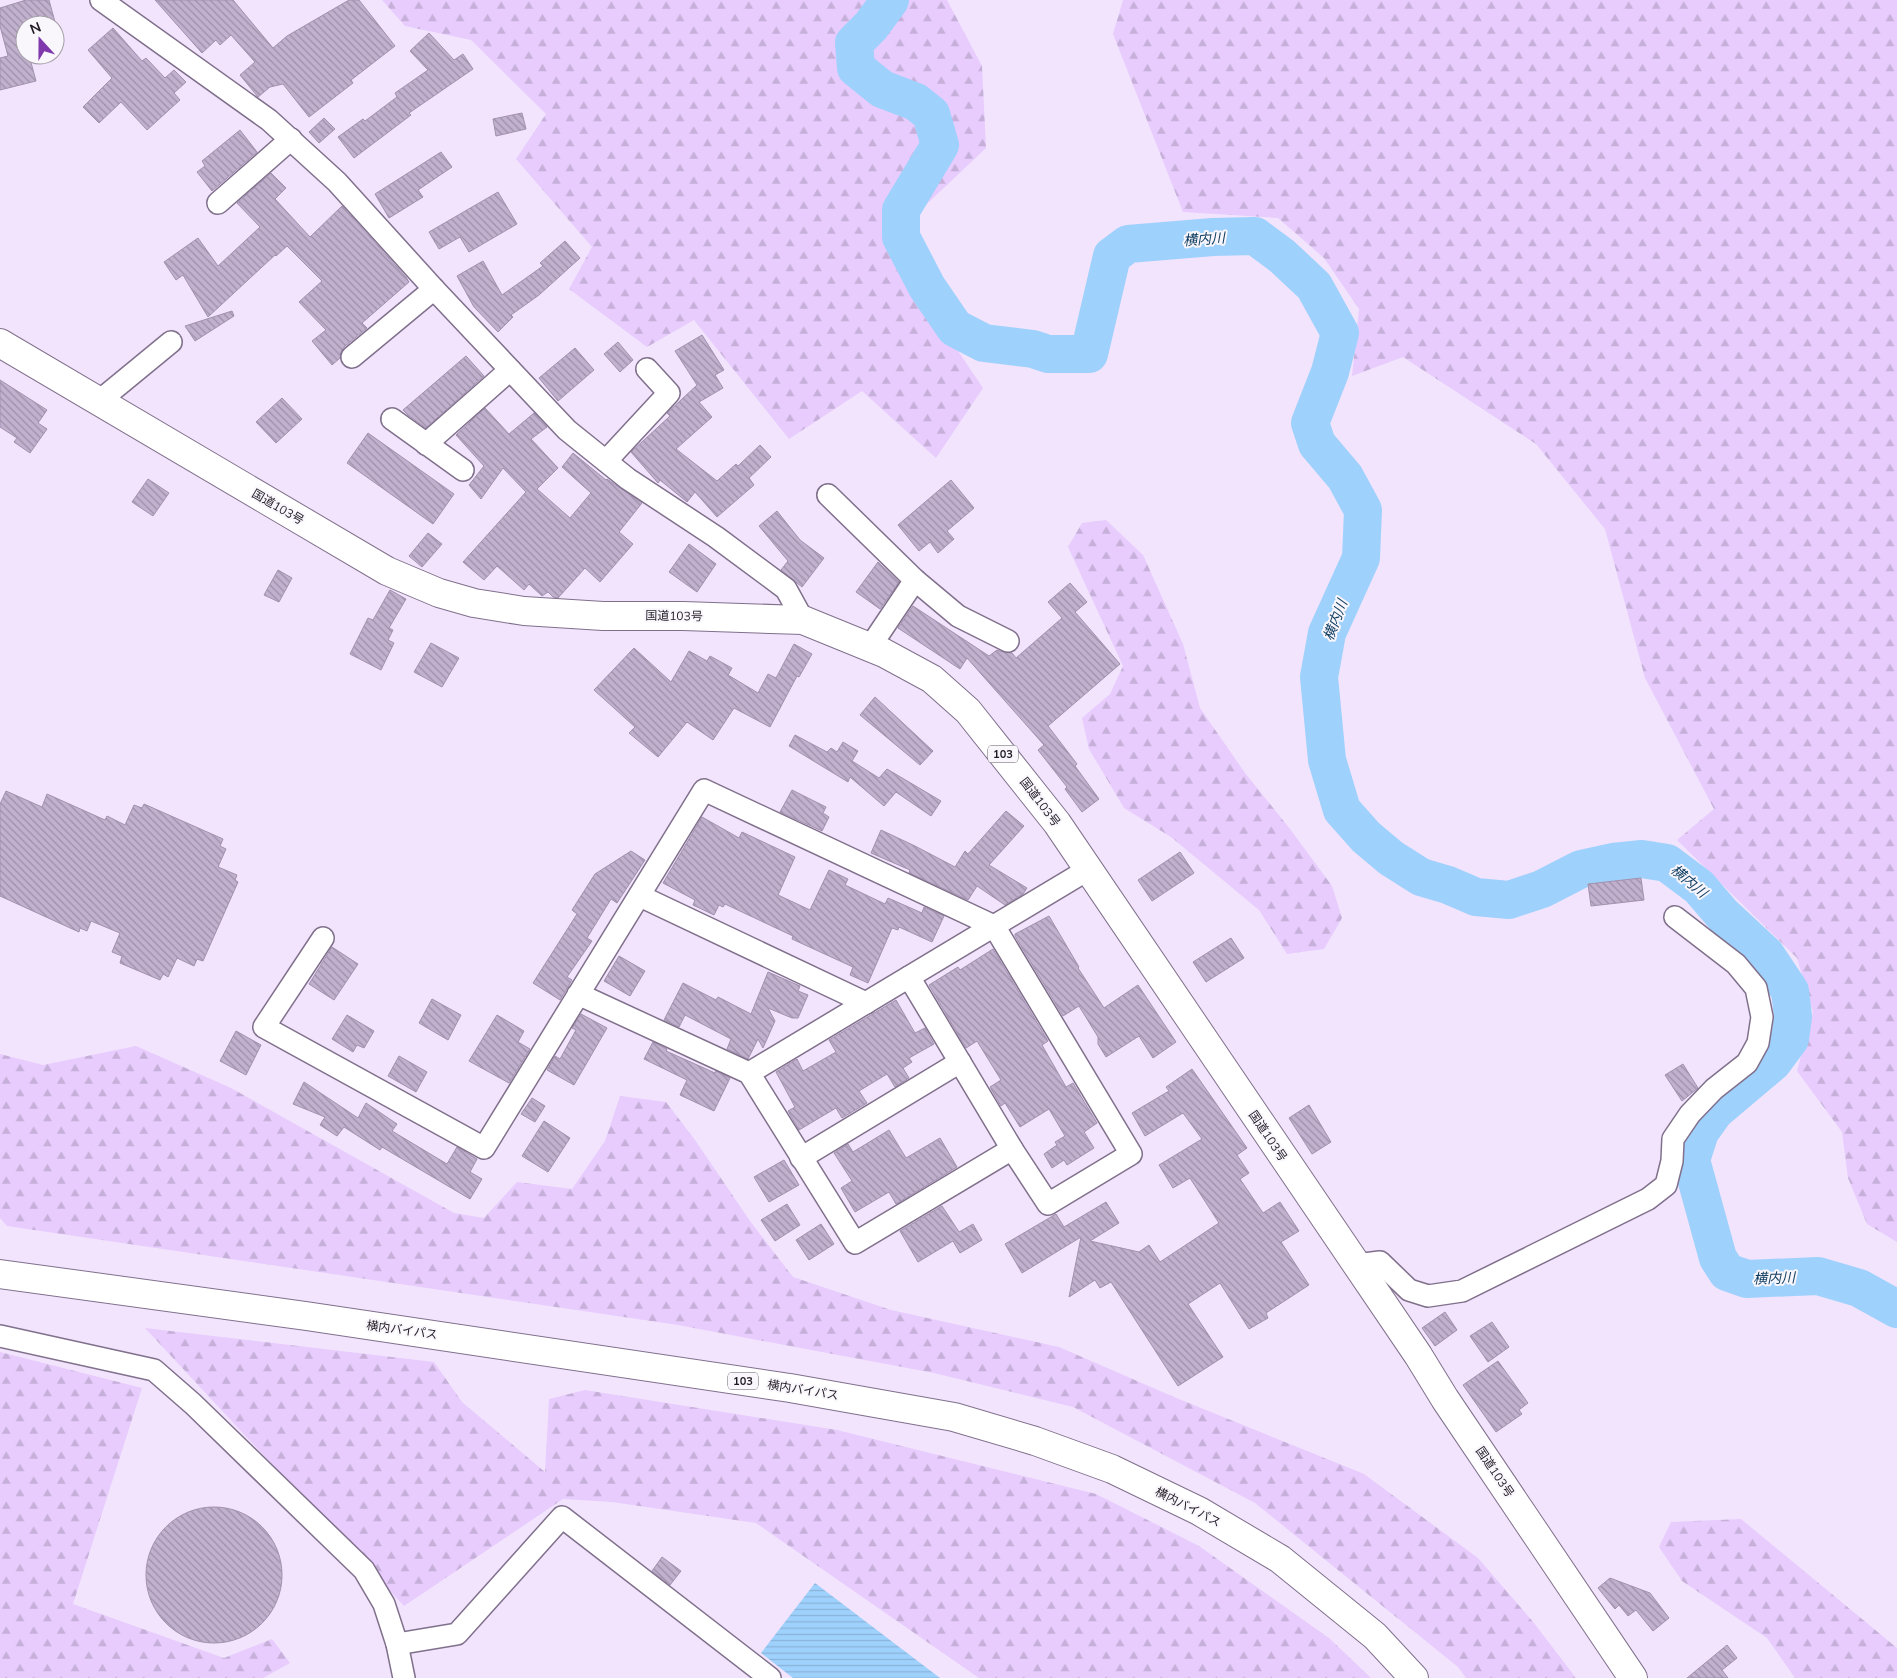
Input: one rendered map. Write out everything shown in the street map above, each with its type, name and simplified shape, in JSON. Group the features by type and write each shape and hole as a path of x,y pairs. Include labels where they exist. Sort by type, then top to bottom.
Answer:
{"highway":[{"name":"国道103号","path":"0,343 387,571 439,593 474,603 524,611 604,616 803,620 884,653 932,679 968,711 1057,823 1633,1678"},
{"name":"横内バイパス","path":"0,1274 306,1316 790,1388 954,1417 1035,1441 1112,1469 1199,1510 1280,1559 1375,1636 1414,1678"}],"street":[{"path":"101,0 270,120 337,182 434,289 567,430 628,479 716,537 786,589 803,620"},
{"path":"218,203 290,139"},
{"path":"352,357 434,289"},
{"path":"98,402 171,342"},
{"path":"606,461 669,393 647,369"},
{"path":"426,444 510,370"},
{"path":"392,419 463,470"},
{"path":"828,495 915,580 958,616 1008,641"},
{"path":"870,647 915,580"},
{"path":"323,938 264,1027 484,1148 704,790 994,926 1131,1154 1048,1204 1012,1149 909,977"},
{"path":"749,1073 1089,869"},
{"path":"640,896 866,1003"},
{"path":"1356,1265 1380,1262 1409,1290 1428,1296 1462,1291 1648,1199 1666,1185 1672,1162 1673,1139 1690,1114 1714,1089 1747,1062 1758,1042 1762,1017 1756,988 1736,964 1675,917"},
{"path":"578,994 749,1073 855,1243 1012,1149"},
{"path":"801,1158 960,1062"},
{"path":"0,1336 154,1370 193,1404 364,1570 384,1604 397,1644 404,1678"},
{"path":"397,1644 457,1634 562,1517 770,1678"}],"green space":[{"path":"382,0 947,0 982,66 986,148 912,218 904,271 983,388 936,458 862,391 789,439 694,320 647,347 569,289 592,247 516,159 546,114 471,40 405,26"},
{"path":"1123,0 1897,0 1897,1242 1867,1224 1848,1178 1842,1132 1797,1071 1813,1012 1797,958 1677,840 1714,809 1645,678 1605,529 1536,444 1403,357 1352,376 1359,309 1324,258 1278,218 1183,212 1113,34"},
{"path":"1106,520 1143,555 1183,644 1200,708 1245,773 1332,886 1342,918 1324,949 1287,954 1259,910 1171,837 1124,808 1089,749 1082,718 1110,694 1123,666 1068,547 1082,523"},
{"path":"136,1046 231,1088 454,1213 484,1218 517,1182 572,1189 605,1141 620,1096 666,1102 695,1140 750,1221 793,1277 891,1310 1059,1347 1174,1397 1364,1474 1478,1558 1534,1623 1576,1678 1466,1678 1458,1667 1255,1503 1073,1407 934,1373 678,1325 7,1226 0,1218 0,1054 43,1065"},
{"path":"145,1328 434,1362 462,1402 545,1472 549,1399 585,1390 837,1430 1096,1494 1199,1546 1329,1638 1371,1678 979,1678 756,1523 612,1502 563,1499 404,1606"},
{"path":"0,1352 142,1388 73,1604 224,1658 272,1639 290,1663 263,1678 0,1678"},
{"path":"1741,1519 1897,1648 1897,1678 1795,1678 1767,1638 1682,1581 1659,1547 1671,1522"}],"water":[{"path":"815,1583 940,1678 793,1678 761,1653"}],"building":[{"path":"26,0 49,0 53,15 15,15 15,65 32,65 36,81 0,90 0,58 8,56 0,26 0,8"},
{"path":"155,0 233,0 273,48 287,36 349,0 359,0 395,46 351,80 353,83 309,117 283,84 270,87 258,97 240,75 255,62 231,35 220,45 216,40 202,53"},
{"path":"113,28 142,61 146,58 165,78 174,70 186,82 174,93 180,100 147,130 121,102 99,123 83,107 112,78 88,50"},
{"path":"429,33 454,60 463,54 473,69 409,113 411,115 354,158 338,137 363,119 365,121 397,97 395,93 428,70 410,51"},
{"path":"522,113 526,129 496,136 493,119"},
{"path":"324,118 335,129 319,143 309,132"},
{"path":"240,130 257,152 212,191 197,172 205,166 202,161"},
{"path":"441,152 452,167 418,190 423,197 389,218 375,194"},
{"path":"271,173 286,188 275,199 310,237 342,206 409,282 362,323 367,328 344,347 340,358 332,365 312,341 326,330 299,302 322,281 287,246 208,317 183,275 176,280 164,262 198,238 218,266 260,227 237,203"},
{"path":"498,192 517,224 469,252 460,237 439,249 429,232"},
{"path":"565,241 580,258 539,295 511,315 513,317 498,332 474,307 457,276 483,261 502,295 543,266 540,263"},
{"path":"232,311 234,316 195,341 185,326"},
{"path":"702,335 724,370 715,375 723,388 699,402 712,417 676,449 717,481 736,464 738,466 760,445 771,457 749,478 754,485 717,517 695,492 687,502 660,480 658,483 631,452 670,416 667,413 697,385 675,351"},
{"path":"618,342 633,360 620,372 604,354"},
{"path":"575,348 594,370 558,401 539,378"},
{"path":"466,356 484,376 426,428 403,410"},
{"path":"0,380 47,410 38,423 47,429 30,453 14,442 17,438 0,427"},
{"path":"282,398 302,419 276,443 256,422"},
{"path":"485,408 509,434 534,413 547,427 531,439 558,468 537,489 570,518 591,493 562,467 573,453 606,480 642,503 619,532 633,544 600,582 585,568 558,598 553,597 548,592 542,596 529,584 524,590 497,566 484,580 463,562 526,492 503,468 481,499 469,485 484,466 456,435"},
{"path":"368,433 454,494 433,524 347,463"},
{"path":"148,479 169,493 153,516 132,502"},
{"path":"951,480 974,508 947,531 954,539 938,553 930,542 919,551 898,525"},
{"path":"777,511 800,540 824,558 802,587 781,570 788,561 759,526"},
{"path":"428,533 442,544 422,567 409,556"},
{"path":"689,544 716,564 697,592 669,572"},
{"path":"878,562 899,582 880,609 856,592"},
{"path":"278,570 292,578 279,602 264,595"},
{"path":"1070,583 1087,602 1075,612 1120,664 1048,726 1077,764 1075,766 1099,799 1082,812 1065,789 1067,787 1038,750 1044,745 967,658 960,669 898,628 913,606 989,656 997,650 1012,653 1016,658 1062,618 1048,602"},
{"path":"390,590 406,599 389,628 393,630 388,640 394,643 381,670 350,654 368,618 373,620"},
{"path":"431,643 459,658 442,687 414,672"},
{"path":"794,644 812,654 799,677 797,676 770,727 734,708 713,740 687,722 658,757 629,733 635,727 594,690 634,648 671,682 689,651 707,661 710,656 732,668 728,675 758,693 768,674 776,678"},
{"path":"875,697 933,751 920,765 860,715"},
{"path":"795,735 827,752 831,748 837,752 843,742 858,751 852,761 879,778 887,769 941,801 931,816 896,792 884,806 850,777 848,782 789,746"},
{"path":"792,790 826,807 823,813 829,817 822,831 780,812"},
{"path":"6,791 42,807 47,794 105,820 107,816 125,825 134,805 142,808 144,804 223,839 220,846 226,849 218,867 237,875 235,880 238,882 203,961 197,959 194,966 177,958 168,977 163,974 160,980 120,963 122,956 112,952 120,933 91,921 87,931 80,928 79,932 0,896 0,804"},
{"path":"1006,811 1024,826 989,865 1027,888 1023,894 1005,905 977,886 968,900 909,873 910,870 871,853 881,830 955,867 965,851 968,854"},
{"path":"702,817 739,838 742,832 795,857 778,895 810,910 829,870 848,879 845,885 885,904 888,898 922,913 924,907 944,916 932,942 899,927 898,930 892,928 868,983 850,975 853,967 792,939 793,936 725,904 723,907 719,905 714,915 693,905 695,900 663,883"},
{"path":"631,851 645,860 617,903 611,899 587,938 592,941 567,977 572,980 560,1000 533,983 577,914 572,910 595,874"},
{"path":"1180,852 1194,873 1152,901 1138,880"},
{"path":"1641,878 1644,900 1591,906 1588,884"},
{"path":"1049,916 1078,968 1104,1008 1138,985 1176,1042 1153,1058 1139,1036 1106,1057 1098,1044 1098,1037 1079,1006 1063,1016 1015,936 1015,934"},
{"path":"1231,938 1244,958 1206,982 1193,962"},
{"path":"332,947 358,964 334,1000 309,984"},
{"path":"993,949 1048,1041 1042,1045 1066,1087 1073,1083 1097,1123 1084,1132 1094,1148 1067,1165 1064,1160 1052,1168 1044,1154 1057,1145 1055,1142 1065,1136 1049,1109 1020,1127 1005,1103 1001,1106 990,1087 1001,1080 977,1041 966,1048 929,985 958,967 960,970"},
{"path":"619,956 645,971 630,996 604,981"},
{"path":"768,972 800,986 798,991 808,995 798,1018 792,1018 768,1008 775,1021 763,1048 758,1039 748,1059 727,1049 731,1039 685,1015 679,1027 664,1020 683,983 716,1000 718,997 751,1014"},
{"path":"432,999 461,1015 448,1040 419,1023"},
{"path":"896,1000 915,1033 925,1028 934,1044 909,1058 912,1062 903,1068 909,1078 895,1087 887,1074 859,1091 867,1103 842,1118 836,1108 799,1130 788,1111 795,1107 776,1072 797,1059 803,1071 836,1052 829,1040"},
{"path":"581,1014 607,1028 574,1085 547,1070 555,1056 560,1059 576,1030 572,1028"},
{"path":"347,1015 374,1031 364,1048 357,1045 353,1052 332,1039"},
{"path":"497,1015 524,1031 518,1042 530,1049 509,1083 469,1061"},
{"path":"236,1031 261,1045 246,1075 220,1061"},
{"path":"653,1042 667,1049 666,1051 730,1078 714,1111 680,1095 687,1080 644,1059"},
{"path":"399,1056 427,1072 416,1092 388,1076"},
{"path":"1683,1064 1698,1088 1682,1101 1665,1075"},
{"path":"1192,1069 1247,1148 1237,1155 1249,1173 1240,1179 1263,1213 1280,1202 1299,1231 1281,1242 1309,1285 1266,1313 1268,1318 1249,1329 1220,1283 1188,1304 1223,1357 1178,1386 1111,1282 1100,1288 1095,1280 1069,1297 1081,1237 1022,1273 1005,1244 1056,1214 1064,1227 1106,1202 1119,1223 1090,1241 1139,1252 1149,1245 1160,1262 1219,1223 1190,1178 1173,1188 1159,1165 1202,1139 1183,1113 1145,1136 1132,1113 1169,1091 1166,1087"},
{"path":"304,1082 358,1118 366,1103 397,1124 392,1131 447,1164 457,1147 477,1159 470,1172 482,1179 470,1199 382,1147 380,1150 344,1127 337,1136 320,1125 325,1117 293,1104"},
{"path":"532,1098 545,1106 535,1122 521,1114"},
{"path":"1309,1105 1331,1142 1312,1154 1289,1118"},
{"path":"544,1121 570,1138 548,1172 522,1156"},
{"path":"889,1130 906,1158 940,1138 957,1167 896,1204 889,1192 855,1212 841,1188 852,1181 834,1153 848,1144 853,1152"},
{"path":"784,1160 799,1185 769,1202 754,1177"},
{"path":"787,1204 800,1225 775,1241 761,1220"},
{"path":"942,1206 959,1232 973,1224 982,1240 960,1253 953,1241 918,1262 900,1231"},
{"path":"821,1224 834,1244 809,1260 796,1240"},
{"path":"1445,1312 1457,1330 1435,1346 1422,1328"},
{"path":"1492,1322 1509,1347 1488,1362 1470,1336"},
{"path":"1498,1361 1528,1403 1519,1410 1522,1414 1496,1432 1463,1385"},
{"path":"214,1507 240,1512 262,1527 277,1549 282,1575 277,1601 262,1623 240,1638 214,1643 188,1638 166,1623 151,1601 146,1575 151,1549 166,1527 188,1512"},
{"path":"662,1557 681,1571 670,1585 652,1571"},
{"path":"1610,1578 1650,1593 1669,1618 1653,1631 1636,1610 1628,1616 1619,1605 1615,1609 1598,1588"},
{"path":"1727,1645 1737,1658 1722,1670 1728,1678 1687,1678"}],"waterway":[{"name":"横内川","path":"890,0 871,26 854,43 856,68 882,89 916,102 931,114 940,145 901,210 901,237 927,287 955,328 984,343 1033,349 1048,354 1089,354 1112,256 1128,244 1213,237 1255,236 1282,256 1314,286 1340,333 1330,372 1310,423 1317,444 1345,477 1363,510 1361,558 1327,633 1319,677 1327,760 1342,810 1366,837 1391,858 1421,877 1448,885 1476,897 1509,900 1542,889 1581,869 1613,862 1642,859 1667,863 1699,887 1723,915 1766,955 1790,991 1793,1016 1790,1039 1773,1062 1715,1111 1700,1132 1691,1160 1718,1258 1727,1272 1747,1279 1818,1276 1859,1288 1897,1309"}]}
